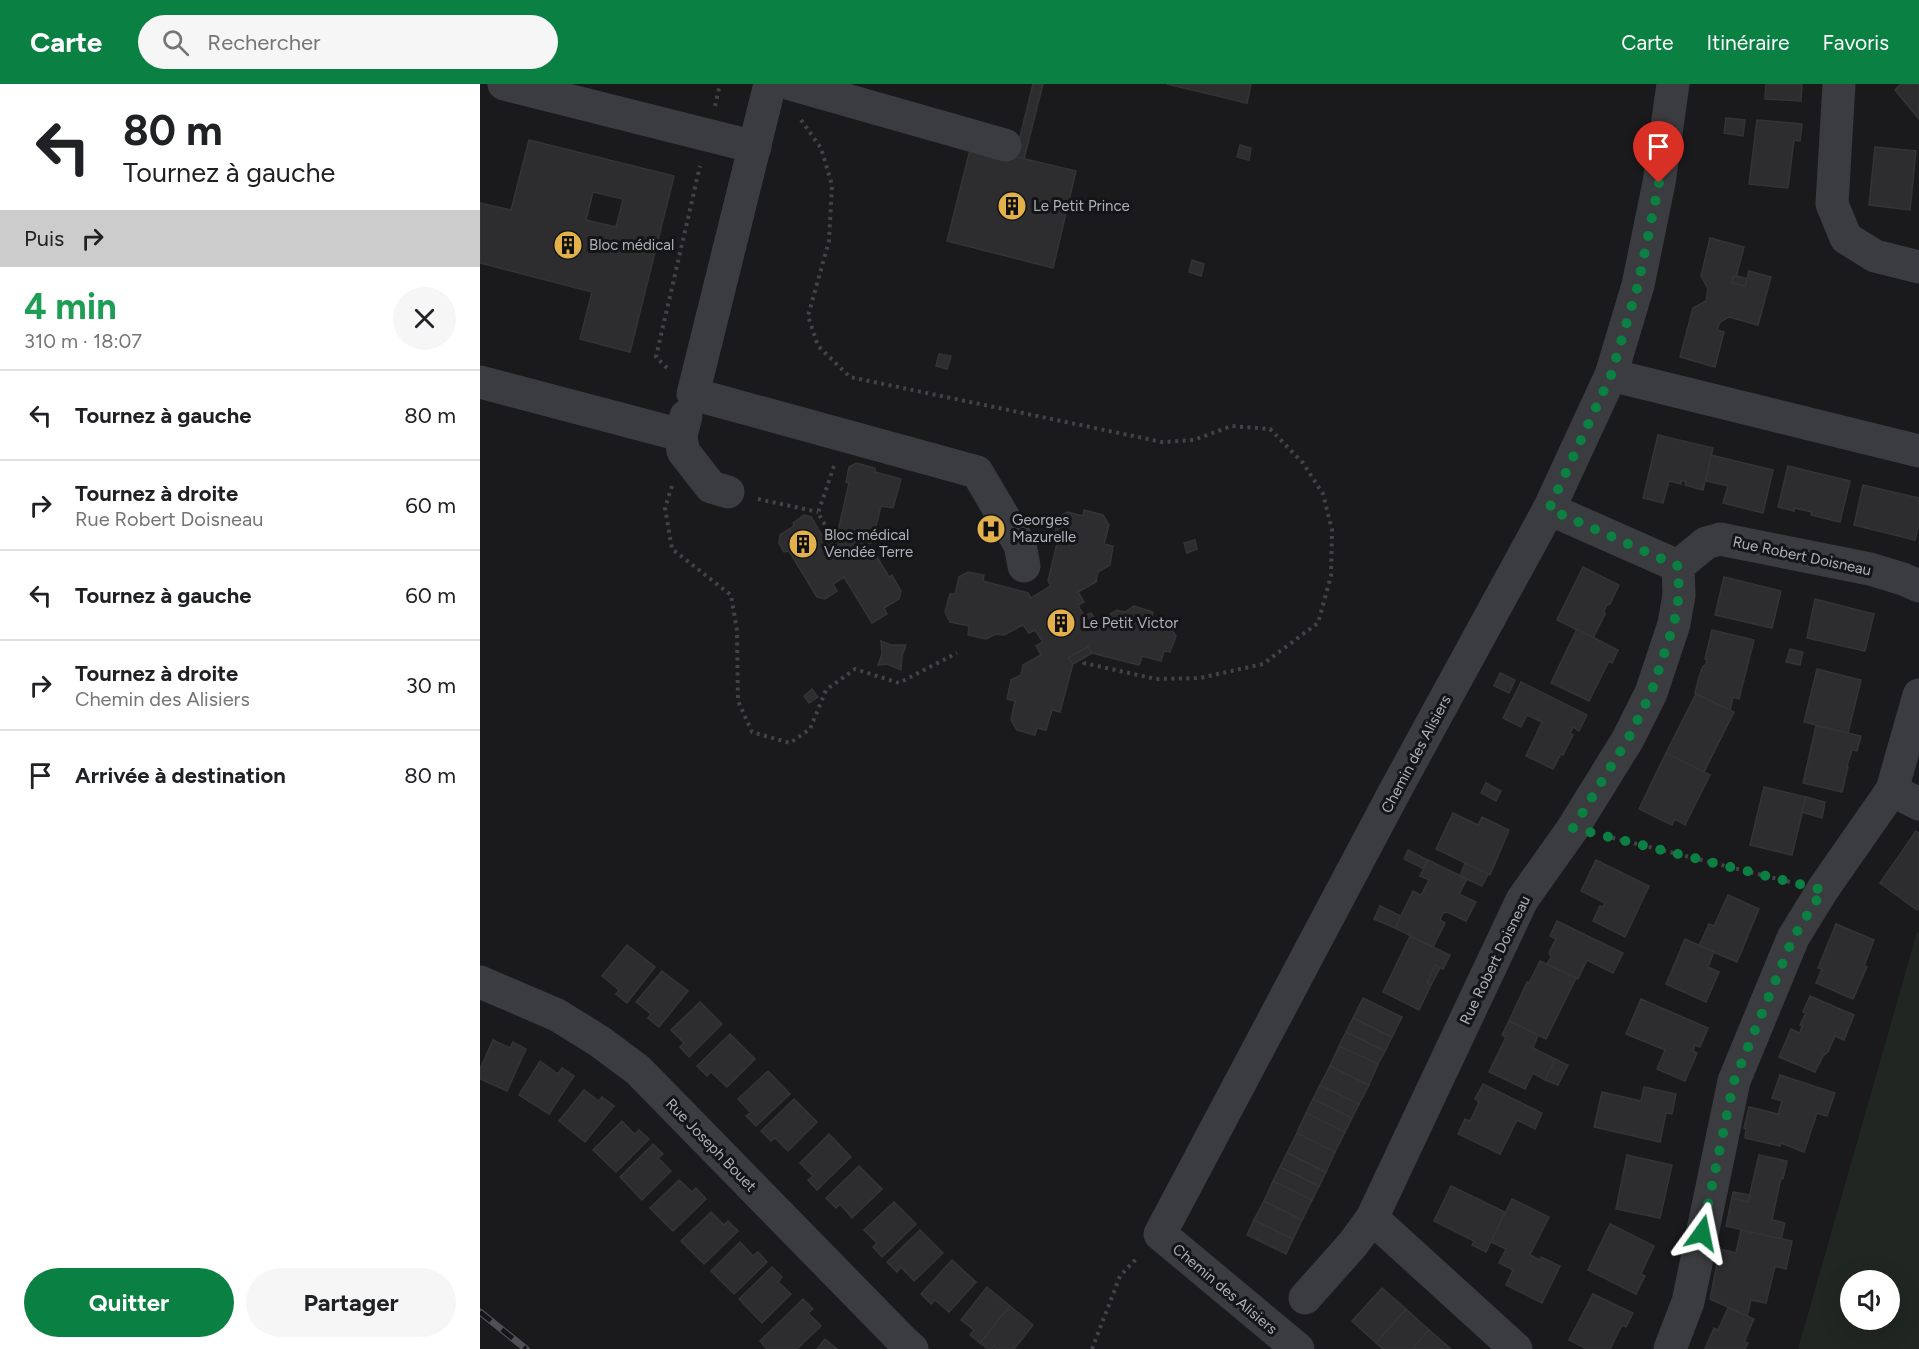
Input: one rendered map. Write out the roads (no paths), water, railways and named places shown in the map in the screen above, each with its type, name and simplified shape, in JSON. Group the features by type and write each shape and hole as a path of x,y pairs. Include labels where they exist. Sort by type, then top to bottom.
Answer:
{"street":[{"path":"504,84 755,147"},
{"path":"682,443 770,84"},
{"name":"Chemin des Alisiers","path":"1298,1349 1160,1234 1396,789 1549,509 1611,375 1638,285 1659,183 1673,84"},
{"path":"1839,84 1832,204 1846,238 1875,256 1919,267"},
{"path":"792,98 1005,145"},
{"path":"1611,375 1919,451"},
{"path":"480,382 682,443 711,487 728,492"},
{"path":"693,394 977,472 1020,545 1024,566"},
{"path":"1549,509 1678,566"},
{"name":"Rue Robert Doisneau","path":"1305,1298 1353,1245 1372,1218 1522,900 1573,828 1628,739 1651,693 1674,624 1679,595 1678,566 1706,543 1720,539 1870,569 1919,586"},
{"path":"1670,1349 1688,1302 1734,1081 1793,938 1823,890 1905,797 1919,695"},
{"name":"Rue Joseph Bouet","path":"480,982 557,1015 599,1041 638,1070 912,1349"},
{"path":"1372,1218 1516,1349"}],"railway":[{"path":"480,1312 526,1349"}],"place":[{"name":"Le Petit Prince","path":"1012,206"},
{"name":"Bloc médical","path":"568,245"},
{"name":"Georges Mazurelle","path":"991,529"},
{"name":"Bloc médical Vendée Terre","path":"803,544"},
{"name":"Le Petit Victor","path":"1061,623"}]}
